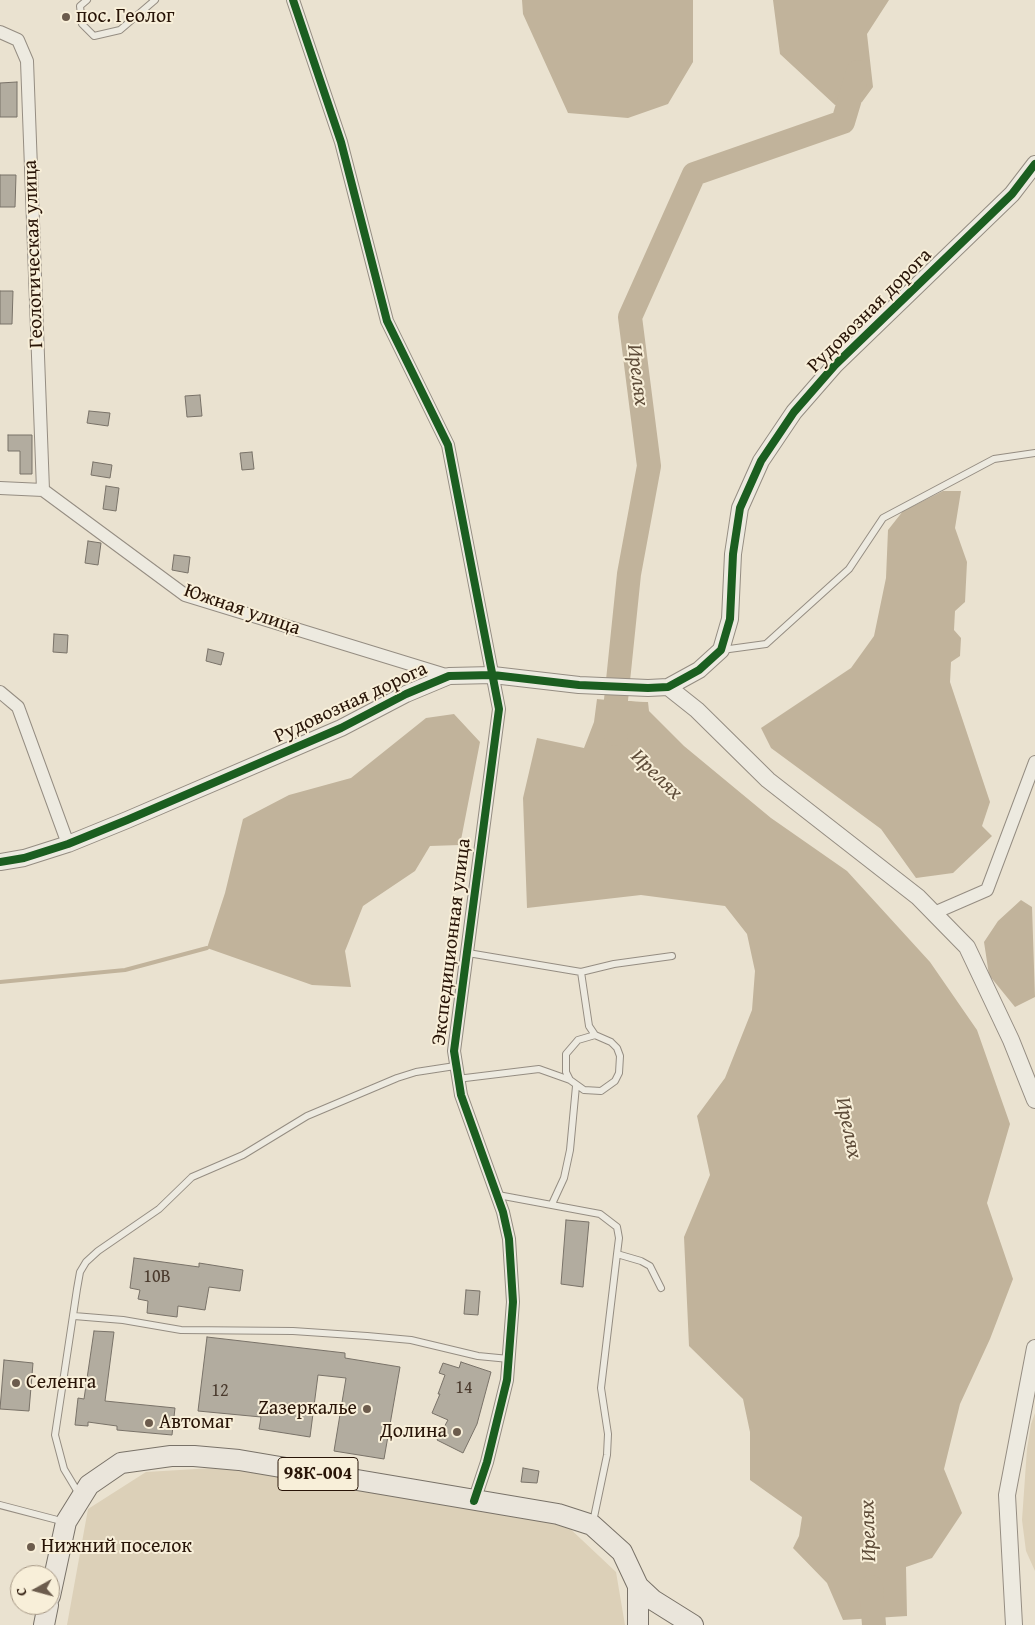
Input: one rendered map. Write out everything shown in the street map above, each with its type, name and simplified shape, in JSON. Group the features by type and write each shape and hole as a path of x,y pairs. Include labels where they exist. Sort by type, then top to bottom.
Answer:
{"main road":[{"name":"98К-004","path":"57,1565 66,1522 81,1497 89,1485 121,1463 171,1456 239,1460 558,1514 592,1525 622,1552 638,1586 653,1600 693,1625"},
{"name":"98К-004","path":"638,1586 638,1625"}],"street":[{"name":"Экспедиционная улица","path":"293,0 341,142 387,321 448,445 499,709 468,953 455,1033 455,1066 461,1095 498,1195 509,1238 513,1302 510,1359 500,1410 474,1501"},
{"name":"Геологическая улица","path":"0,32 18,40 27,60 42,490"},
{"name":"Рудовозная дорога","path":"0,862 24,858 68,844 340,728 406,694 449,676 492,675 597,686 648,688 668,687 699,670 721,650 730,619 733,554 740,508 761,461 794,412 836,365 1012,194 1035,164"},
{"path":"0,488 42,490"},
{"name":"Южная улица","path":"42,490 185,596 449,676"},
{"path":"668,687 697,710 768,780 918,896 967,947 1011,1040 1035,1100"},
{"path":"0,692 18,707 68,844"},
{"path":"934,913 987,890 1035,762"},
{"path":"1014,1625 1007,1495 1035,1348"}],"lane":[{"path":"87,0 80,6 82,24 94,36 120,30 155,0"},
{"path":"721,650 766,644 849,569 883,518 994,459 1035,453"},
{"path":"468,953 581,972 614,964 672,956"},
{"path":"581,972 589,1026 595,1035 611,1042 620,1056 619,1073 615,1081 601,1090 584,1090 570,1080 566,1072 566,1054 578,1040 595,1035"},
{"path":"81,1497 64,1469 55,1435 60,1390 80,1272 86,1262 98,1251 160,1209 192,1177 243,1155 307,1116 336,1103 416,1072 455,1066"},
{"path":"458,1079 539,1069 570,1080"},
{"path":"552,1204 564,1178 570,1150 576,1086"},
{"path":"498,1195 600,1214 617,1227 619,1238 601,1388 608,1434 607,1455 592,1525"},
{"path":"617,1254 641,1261 650,1266 661,1288"},
{"path":"74,1316 123,1320 181,1330 293,1331 410,1340 478,1356 510,1359"},
{"path":"0,1505 66,1522"}],"shaded area":[{"path":"1035,1413 1035,1571 1026,1551 1022,1520 1027,1449 1031,1424"},
{"path":"213,1468 264,1473 564,1523 616,1572 625,1625 67,1625 88,1509 146,1472"}],"water":[{"path":"522,0 693,0 693,62 668,104 628,118 568,113 523,14"},
{"path":"773,0 889,0 867,34 873,87 862,102 835,105 780,54"},
{"path":"943,491 961,491 955,528 967,562 965,602 955,611 954,630 961,638 960,656 951,662 950,682 990,802 982,826 992,836 953,873 916,878 881,829 771,748 761,728 851,668 874,636 886,578 888,530 903,511"},
{"path":"597,699 648,702 649,711 684,746 771,818 847,871 930,962 977,1030 1010,1124 987,1203 1013,1279 990,1339 960,1404 944,1469 962,1513 932,1558 906,1567 907,1616 843,1620 827,1583 793,1548 799,1536 802,1517 750,1480 750,1432 743,1399 689,1346 684,1237 710,1175 697,1116 725,1078 752,1010 755,971 747,934 725,906 641,895 527,908 523,798 537,738 584,748 594,722"},
{"path":"454,714 480,742 460,845 430,846 415,871 363,906 345,951 351,987 312,985 207,948 225,893 243,819 289,795 351,778 426,718"},
{"path":"1021,900 1032,907 1035,997 1015,1007 989,975 984,942 998,921"}],"pier":[{"path":"597,697 648,699 648,702 597,699"}],"building":[{"path":"17,82 17,117 0,117 0,83"},
{"path":"0,175 16,175 15,207 0,207"},
{"path":"0,291 13,291 12,324 0,324"},
{"path":"200,395 202,416 187,417 185,396"},
{"path":"89,411 110,413 108,426 87,423"},
{"path":"8,435 32,435 32,474 20,474 20,451 8,451"},
{"path":"252,452 254,469 242,470 240,453"},
{"path":"93,462 112,465 110,478 91,475"},
{"path":"106,486 119,488 116,511 103,509"},
{"path":"88,541 101,543 98,565 85,563"},
{"path":"174,555 190,557 188,573 172,570"},
{"path":"54,634 68,635 67,653 53,652"},
{"path":"208,649 224,653 221,665 206,661"},
{"path":"566,1220 589,1222 583,1287 561,1284"},
{"path":"134,1258 199,1267 199,1263 243,1270 240,1291 209,1287 205,1310 178,1306 177,1317 147,1313 148,1301 138,1299 140,1290 130,1288"},
{"path":"466,1290 480,1291 478,1315 464,1314"},
{"path":"94,1331 114,1332 105,1401 175,1408 172,1435 117,1430 117,1426 88,1422 88,1426 75,1425 78,1398 84,1399"},
{"path":"207,1337 345,1353 345,1358 400,1367 384,1459 334,1451 346,1378 318,1375 310,1437 259,1429 261,1417 198,1411"},
{"name":"Селенга","path":"4,1360 33,1363 29,1411 0,1409"},
{"path":"461,1362 491,1372 477,1424 463,1453 437,1440 448,1420 432,1413 445,1375 439,1373 443,1363 459,1368"},
{"path":"523,1468 539,1471 537,1483 521,1482"}],"waterway":[{"name":"Ирелях","path":"616,734 616,700 629,574 649,466 630,317 694,174 843,122 858,72"},
{"path":"0,982 125,970 207,948"},
{"name":"Ирелях","path":"871,1587 874,1625"}],"cycle path":[{"path":"293,0 341,142 387,321 448,445 499,709 454,1051 461,1095 503,1212 509,1239 513,1302 507,1380 487,1462 474,1501"},
{"path":"0,862 24,858 68,844 127,820 341,728 406,694 449,676 493,675 579,685 648,688 668,687 699,670 721,650 730,619 733,554 740,508 761,461 794,412 835,365 1012,194 1035,164"}],"place":[{"name":"пос. Геолог","path":"66,17"},
{"name":"Селенга","path":"16,1383"},
{"name":"Zазеркалье","path":"367,1409"},
{"name":"Автомаг","path":"149,1423"},
{"name":"Долина","path":"457,1432"},
{"name":"Нижний поселок","path":"31,1547"}]}
